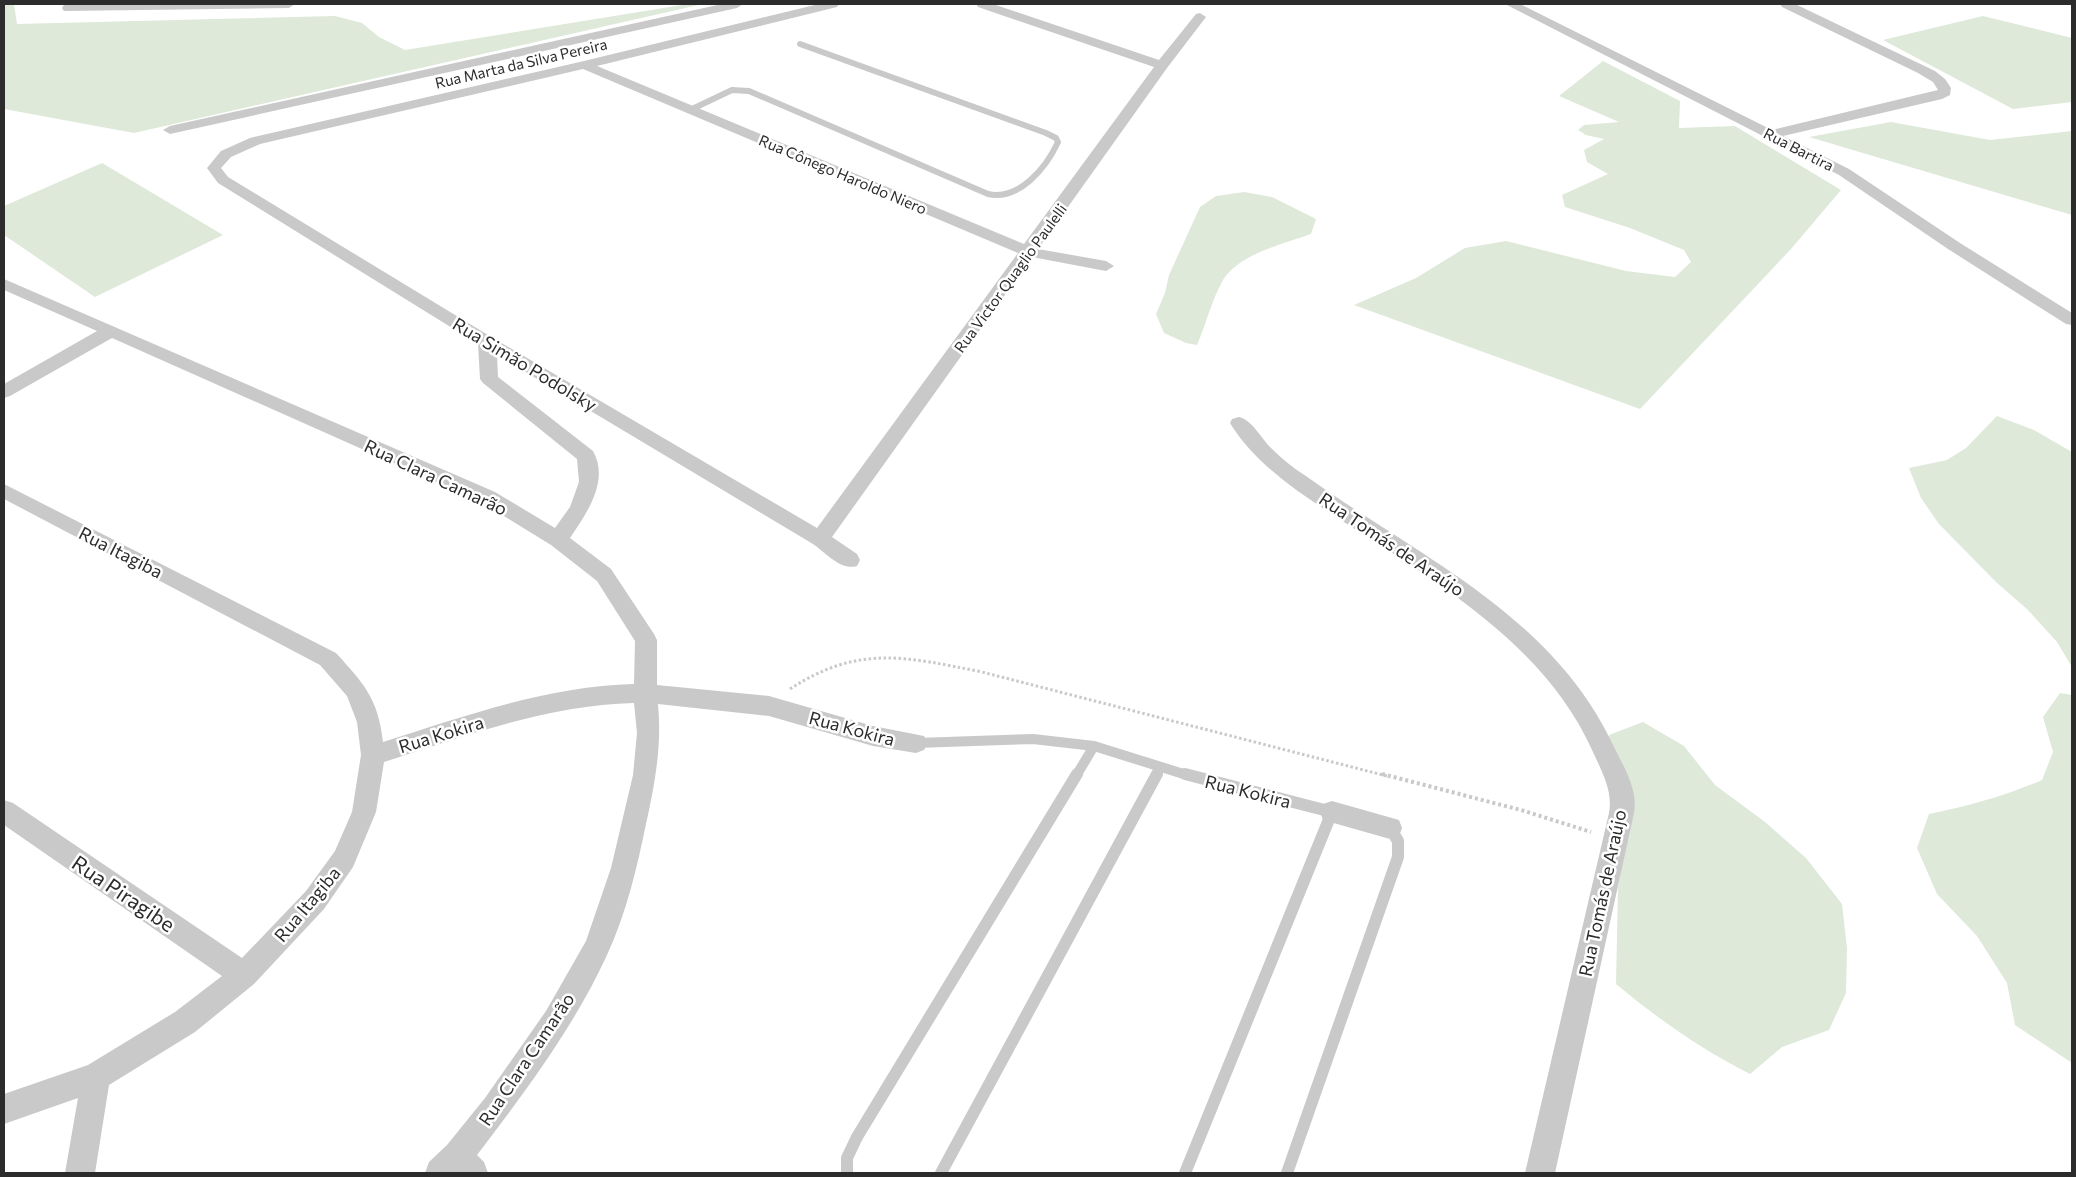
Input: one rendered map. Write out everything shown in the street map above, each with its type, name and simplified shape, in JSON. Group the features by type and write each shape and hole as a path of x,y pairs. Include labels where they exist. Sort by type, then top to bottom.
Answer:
{"street":[{"path":"68,8 289,4"},
{"name":"Rua Marta da Silva Pereira","path":"172,129 737,4"},
{"path":"982,4 1162,64"},
{"name":"Rua Bartira","path":"1511,4 1844,172 1954,246 2072,320"},
{"path":"1769,135 1937,96 1945,92 1945,87 1940,80 1924,70 1786,4"},
{"name":"Rua Marta da Silva Pereira","path":"218,159 230,151 255,141 584,65 822,5"},
{"name":"Rua Victor Quaglio Paulelli","path":"820,539 1029,252 1162,64 1200,17"},
{"name":"Rua Cônego Haroldo Niero","path":"584,65 1029,252 1106,266"},
{"name":"Rua Simão Podolsky","path":"218,159 214,168 223,180 487,342 820,539 850,560"},
{"name":"Rua Clara Camarão","path":"4,284 108,332 488,498 558,540 604,576 646,640 645,693 649,733 645,775 624,868 597,947 556,1021 457,1168"},
{"path":"4,392 108,332"},
{"path":"487,342 489,379 586,456 589,482 579,508 558,540"},
{"name":"Rua Tomás de Araújo","path":"1239,423 1249,440 1294,476 1326,500 1461,587 1526,643 1572,690 1605,748 1623,799 1616,839 1540,1173"},
{"name":"Rua Itagiba","path":"4,491 328,659 357,691 369,722 373,756 364,812 344,859 315,900 244,975 184,1022 96,1077 4,1109"},
{"name":"Rua Kokira","path":"373,756 481,721 557,702 603,694 645,693 769,706 873,736 916,743"},
{"name":"Rua Piragibe","path":"4,811 244,975"},
{"name":"Rua Kokira","path":"1332,812 1390,828"},
{"path":"80,1173 96,1077"}],"lane":[{"path":"690,110 732,90 749,91 988,194 999,197 1018,190 1051,155 1058,142 1056,138 1046,133 800,44"},
{"name":"Rua Kokira","path":"916,743 1033,740 1094,746 1160,768 1332,812"},
{"path":"847,1173 847,1158 857,1137 1094,746"},
{"path":"941,1173 1160,768"},
{"path":"1185,1173 1332,812"},
{"name":"Rua Kokira","path":"1287,1173 1398,858 1400,845 1398,836 1390,828"}],"path":[{"path":"769,706 804,678 839,662 887,656 931,662 992,675 1492,803 1616,839"}],"green space":[{"path":"4,4 14,4 17,24 335,16 362,23 379,37 405,50 688,4 703,4 134,133 4,109"},
{"path":"1983,16 2072,38 2072,102 2013,109 1883,40"},
{"path":"1603,61 1680,101 1679,128 1735,126 1841,190 1791,249 1640,409 1354,305 1416,278 1465,248 1506,241 1626,271 1675,277 1691,262 1684,250 1630,228 1565,207 1562,195 1608,174 1587,162 1584,150 1604,139 1586,135 1578,130 1584,125 1619,122 1559,96"},
{"path":"1891,122 1990,140 2072,131 2072,215 1809,137"},
{"path":"102,163 223,235 95,297 4,235 4,206"},
{"path":"1244,192 1272,197 1316,219 1311,234 1251,256 1231,271 1219,287 1197,345 1186,343 1164,333 1156,314 1165,293 1169,275 1200,207 1216,196"},
{"path":"1997,416 2034,430 2072,452 2072,667 2057,642 2028,610 1996,582 1939,524 1921,498 1909,468 1947,460 1966,448"},
{"path":"2060,693 2072,695 2072,1063 2015,1025 2007,983 1977,936 1937,894 1917,848 1929,814 1987,800 2042,780 2053,752 2043,717"},
{"path":"1643,722 1684,746 1715,785 1765,822 1806,858 1842,904 1847,948 1846,993 1829,1030 1782,1047 1750,1074 1680,1033 1616,984 1618,888 1624,848 1608,771 1609,735"}]}
